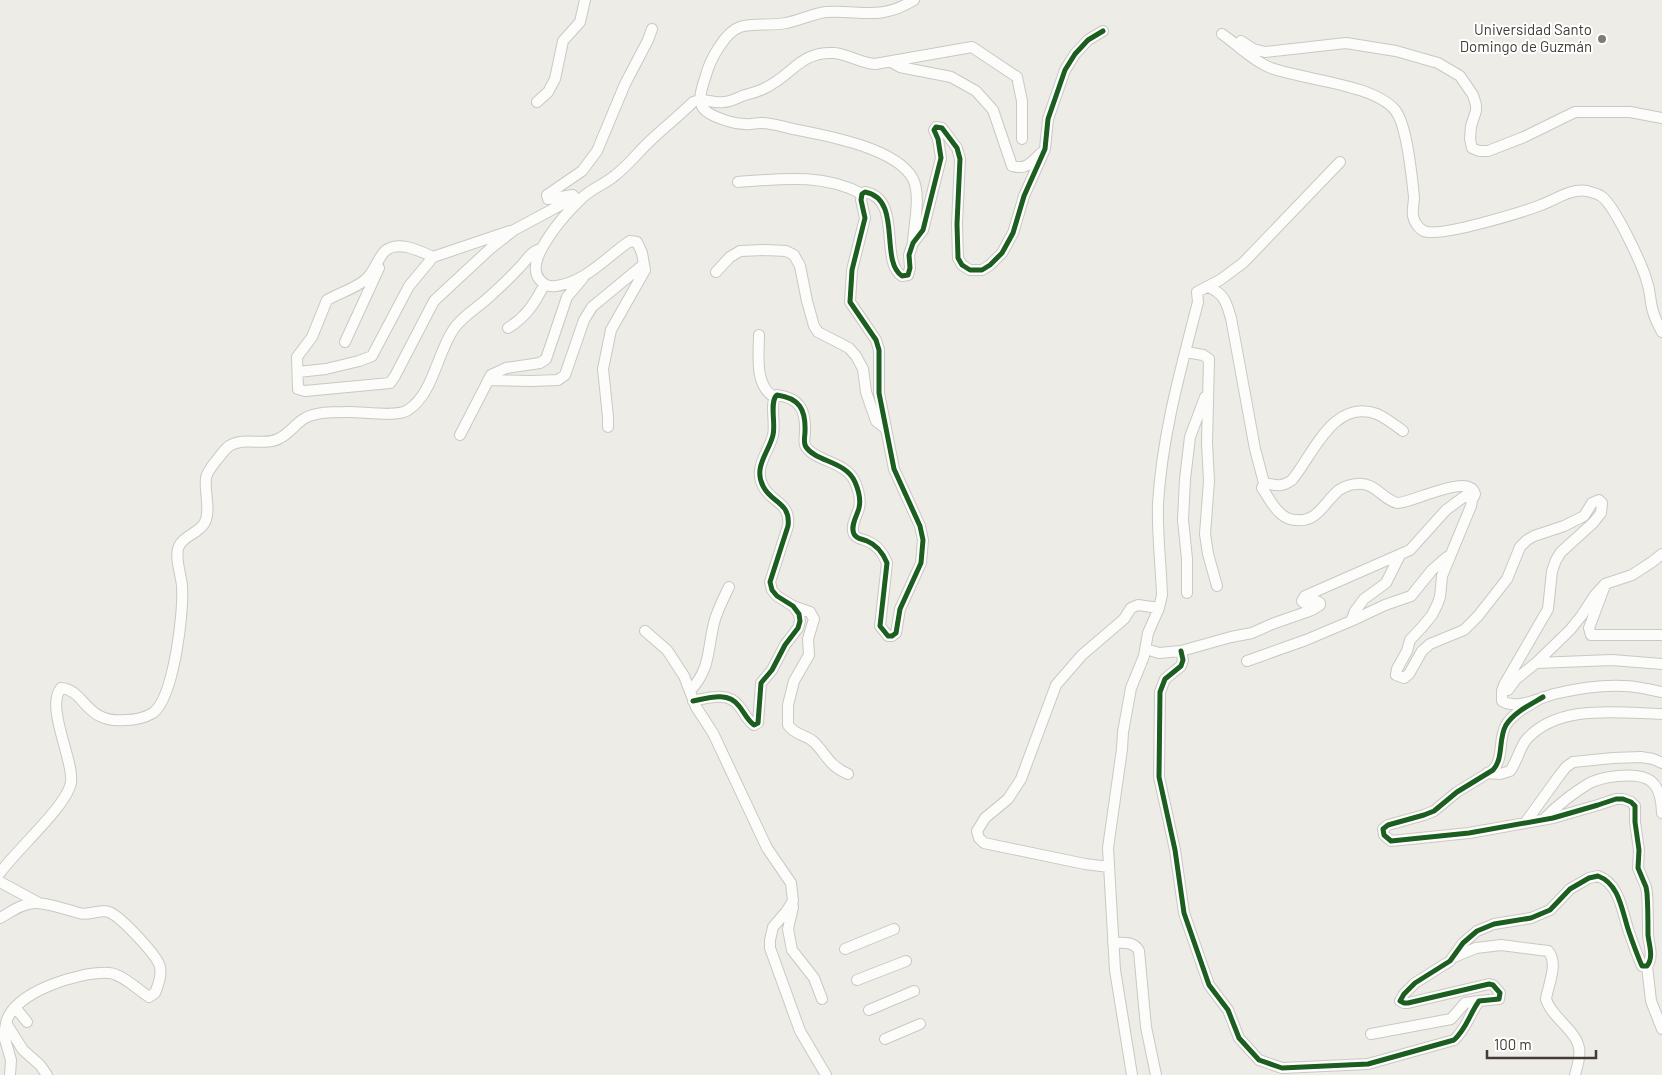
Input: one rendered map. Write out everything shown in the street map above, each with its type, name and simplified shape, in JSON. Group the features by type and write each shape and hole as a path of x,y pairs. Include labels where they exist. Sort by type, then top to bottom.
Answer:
{"street":[{"path":"537,102 548,92 555,79 563,41 580,22 585,0"},
{"path":"738,182 786,178 821,180 847,186 862,194 865,192 872,193 882,204 888,218 896,273 902,276 908,275 917,193 913,180 905,167 889,157 838,137 761,122 747,125 734,123 708,113 702,107 701,99 709,63 731,34 740,27 802,20 824,12 871,14 894,10 914,0"},
{"path":"582,198 572,195 548,199 547,195 582,171 597,151 625,84 652,29"},
{"path":"913,243 923,230 941,158 934,130 936,127 942,128 958,148 960,159 958,258 962,265 970,270 982,270 1002,253 1013,233 1024,196 1045,149 1048,119 1065,70 1088,40 1102,32"},
{"path":"1662,118 1630,112 1574,112 1524,137 1488,151 1479,151 1472,148 1470,139 1471,126 1476,112 1473,95 1460,76 1438,63 1396,51 1346,43 1265,52 1252,48 1230,35 1222,34 1257,61 1272,68 1360,91 1383,99 1396,110 1402,124 1408,151 1414,198 1413,217 1418,227 1425,232 1438,232 1512,215 1543,205 1570,192 1586,190 1602,196 1613,211 1641,266 1648,282 1652,310 1662,332"},
{"path":"584,277 555,287 544,285 537,278 534,268 540,249 582,198 614,177 651,140 694,102 701,99 723,103 757,91 776,82 804,59 818,54 834,53 846,55 865,63 874,64 972,48 1018,77 1022,101 1022,139"},
{"path":"891,62 900,67 951,77 976,91 993,110 1012,166 1020,168 1028,166 1045,149"},
{"path":"1132,1075 1115,970 1108,848 1123,732 1131,688 1146,650 1148,633 1162,595 1158,506 1161,472 1166,441 1198,302 1197,292 1209,287 1232,272 1254,253 1340,162"},
{"path":"774,397 777,395 789,396 798,402 805,424 804,443 806,447 813,453 850,473 854,481 860,506 853,526 853,533 857,537 877,546 887,562 880,626 888,636 892,636 896,633 900,609 921,563 923,540 920,526 894,469 879,393 879,350 876,340 850,302 852,270 864,218 862,194"},
{"path":"433,257 417,249 397,246 386,251 366,278 354,287 327,300 312,337 297,357 298,389 305,391 390,382 395,376 434,301 476,261 514,230 568,201 582,198"},
{"path":"298,372 326,369 372,356 409,286 433,257 494,235 514,230"},
{"path":"460,436 492,374 506,368 540,363 546,359 567,297 584,277 612,253 630,241 637,242 642,253 645,270 611,330 606,349 603,369 608,427"},
{"path":"0,873 68,793 71,773 56,711 59,690 66,688 93,713 105,720 140,719 154,712 164,697 174,664 181,613 182,586 177,549 182,540 196,532 207,518 206,478 220,456 230,446 246,441 279,440 306,418 325,413 359,411 400,415 408,411 422,396 452,330 470,311 487,300 510,278 534,251 540,249"},
{"path":"716,272 730,257 740,251 766,250 786,252 794,255 800,266 814,326 818,332 849,348 856,356 863,369 866,392 876,421 885,428"},
{"path":"345,342 386,251"},
{"path":"488,380 531,382 558,380 565,375 584,320 592,307 644,264"},
{"path":"508,328 519,321 534,305 544,285"},
{"path":"1209,287 1218,291 1224,298 1231,318 1255,449 1264,483 1262,488 1278,512 1286,518 1296,520 1311,518 1338,491 1354,484 1369,485 1389,500 1397,503 1454,486 1465,486 1474,490 1475,494 1471,506 1442,576 1440,597 1432,615 1410,640 1395,674 1398,677 1404,678 1409,674 1422,651 1430,644 1464,630 1478,616 1508,579 1520,547 1527,540 1584,516 1596,501 1599,500 1602,503 1601,513 1593,523 1561,552 1556,560 1552,571 1548,609 1502,691 1502,701 1506,704 1518,704 1577,689 1614,686 1646,688 1662,692"},
{"path":"759,335 758,370 764,387 774,397"},
{"path":"1186,352 1203,355 1209,359 1207,444 1209,481 1205,534 1208,554 1217,586"},
{"path":"1187,593 1187,560 1182,520 1185,479 1190,437 1208,389"},
{"path":"774,397 772,402 775,421 773,435 761,462 762,486 787,510 789,516 788,526 770,582 772,590 777,596 793,606 810,612 814,620 808,640 809,655 794,680 788,705 788,725 798,734 814,741 826,759 838,770 848,774"},
{"path":"1264,483 1281,486 1292,480 1333,423 1348,414 1366,412 1378,415 1404,431"},
{"path":"1146,650 1159,653 1181,651 1231,636 1252,634 1272,624 1312,610 1320,606 1320,603 1317,601 1304,603 1302,601 1305,596 1410,550 1446,510 1459,499 1465,496 1472,500"},
{"path":"1247,661 1306,640 1385,605 1411,596 1432,570 1453,551"},
{"path":"1506,704 1508,690 1516,679 1536,663 1570,630 1605,584 1632,575 1662,554"},
{"path":"1352,621 1355,611 1364,598 1386,583 1400,555"},
{"path":"1605,584 1589,628 1591,635 1662,635"},
{"path":"691,696 704,669 714,622 729,587"},
{"path":"1109,867 984,844 979,838 977,831 985,818 1008,799 1021,779 1056,685 1082,655 1124,619 1130,608 1138,605 1158,608"},
{"path":"691,696 728,697 737,703 749,722 754,725 758,723 761,683 772,670 798,628 799,614 793,606"},
{"path":"645,631 667,650 684,676 691,696 713,733 767,848 791,883 793,908 788,929 792,950 814,978 822,999"},
{"path":"1181,651 1183,657 1181,666 1165,679 1160,692 1159,778 1175,850 1184,914 1209,985 1228,1010 1240,1038 1258,1060 1282,1068 1368,1064 1454,1040 1464,1031 1479,1001"},
{"path":"1536,663 1612,660 1662,664"},
{"path":"1543,697 1518,712 1511,719 1503,733 1497,766 1424,816 1388,825 1383,829 1384,835 1391,841 1416,837 1456,836 1553,818 1616,799 1631,802 1635,806 1639,850 1638,868 1647,893 1648,937 1651,948 1651,957 1647,966 1651,1000 1662,1029"},
{"path":"1487,773 1500,774 1510,771 1525,742 1534,732 1565,716 1602,712 1662,714"},
{"path":"1525,823 1559,776 1574,762 1641,757 1662,763"},
{"path":"1545,818 1588,784 1607,778 1632,775 1650,779 1656,785 1662,813"},
{"path":"1454,958 1463,943 1477,931 1494,924 1531,918 1550,910 1570,889 1589,878 1598,876 1610,883 1616,892 1642,966 1647,966"},
{"path":"0,882 37,902 84,914 108,912 116,916 156,958 161,968 160,981 155,993 148,997 110,973 78,976 43,988 15,1007 10,1011 4,1036 11,1060 10,1075"},
{"path":"793,901 773,927 770,948 800,1031 826,1075"},
{"path":"0,918 24,904 37,902"},
{"path":"845,949 894,929"},
{"path":"1113,943 1131,944 1137,946 1139,951 1146,1027 1156,1075"},
{"path":"1371,1034 1451,1018 1455,1016 1465,1003 1497,1000 1500,998 1500,993 1493,985 1489,984 1420,1001 1401,1002 1400,999 1415,983 1424,976 1443,967 1454,958 1476,948 1501,945 1548,951 1551,955 1552,969 1546,999 1553,1012 1573,1035 1578,1044 1579,1055 1575,1075"},
{"path":"857,980 906,961"},
{"path":"869,1010 914,991"},
{"path":"15,1007 27,1022"},
{"path":"6,1023 24,1050 40,1065 47,1075"},
{"path":"885,1039 920,1024"}],"cycle path":[{"path":"693,701 711,697 729,698 739,706 754,725 758,723 761,683 772,670 785,645 798,628 800,621 799,614 793,606 777,596 772,590 770,582 788,526 788,518 784,507 766,492 760,479 761,466 773,435 773,402 777,395 791,399 800,406 804,417 804,442 806,447 817,456 845,470 855,482 860,505 853,524 853,531 856,537 877,547 887,563 880,626 888,636 896,633 900,609 921,563 923,540 920,526 894,469 879,393 879,350 876,340 850,302 852,270 865,218 861,200 862,194 865,192 877,197 884,206 895,268 902,276 908,275 910,268 909,255 913,243 923,230 941,158 938,139 934,130 936,127 942,128 957,148 960,159 957,224 958,258 962,265 970,270 982,270 990,265 1002,253 1013,233 1024,196 1045,149 1048,119 1065,70 1075,54 1088,40 1103,31"},
{"path":"1181,651 1183,660 1181,666 1165,679 1160,692 1159,777 1175,850 1184,913 1209,985 1228,1010 1239,1038 1259,1060 1282,1068 1368,1064 1454,1040 1462,1031 1479,1001 1499,999 1500,993 1493,985 1489,984 1408,1003 1400,1001 1404,994 1415,983 1450,961 1463,943 1477,931 1494,924 1531,918 1550,910 1570,889 1589,878 1598,876 1611,885 1616,892 1640,962 1642,966 1647,966 1651,955 1648,935 1647,893 1638,868 1639,850 1635,806 1631,802 1616,799 1553,818 1469,833 1391,841 1384,835 1383,829 1388,825 1434,811 1457,792 1493,770 1499,760 1502,736 1509,720 1543,697"}],"place":[{"name":"Universidad Santo Domingo de Guzmán","path":"1602,39"}]}
